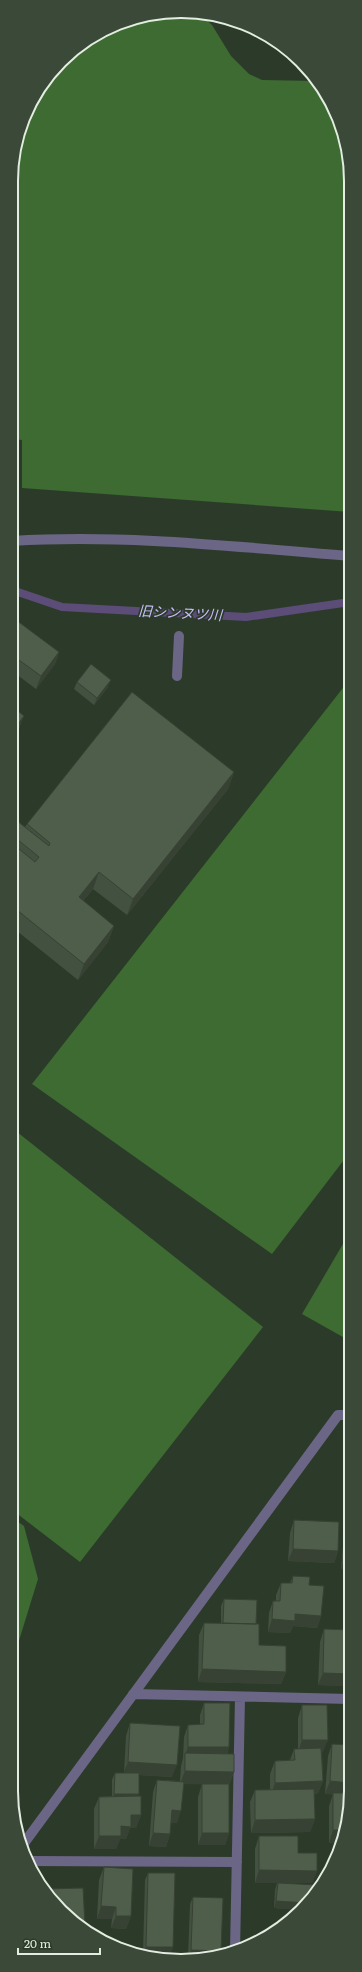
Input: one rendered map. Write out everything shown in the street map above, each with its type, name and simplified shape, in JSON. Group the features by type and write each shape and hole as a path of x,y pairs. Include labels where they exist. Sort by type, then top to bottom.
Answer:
{"street":[{"path":"18,541 98,540 183,542 344,555"},
{"path":"176,676 179,636"},
{"path":"26,1840 338,1414 344,1414"},
{"path":"133,1694 344,1699"},
{"path":"235,1944 240,1697"},
{"path":"34,1862 237,1862"}],"green space":[{"path":"170,18 206,20 212,25 231,56 249,74 262,80 309,81 317,90 332,119 341,149 344,170 344,512 22,488 22,440 18,440 18,170 21,149 30,119 45,90 74,58 90,45 119,30 149,21"},
{"path":"344,687 344,1160 272,1254 32,1084"},
{"path":"18,1133 263,1327 80,1562 18,1514"},
{"path":"344,1242 344,1338 302,1314"},
{"path":"18,1522 24,1526 38,1579 18,1644"}],"building":[{"path":"18,621 59,652 41,676 18,659"},
{"path":"91,664 111,680 97,698 77,682"},
{"path":"132,692 234,772 133,899 99,872 79,897 114,926 84,964 18,911 18,850 19,849 35,862 39,857 18,840 18,822 49,846 50,843 27,824"},
{"path":"18,711 24,716 18,724"},
{"path":"294,1520 339,1522 338,1551 293,1549"},
{"path":"293,1576 310,1577 309,1585 324,1586 321,1616 295,1614 295,1621 272,1619 273,1601 280,1601 281,1583 292,1583"},
{"path":"224,1599 257,1600 256,1624 223,1623"},
{"path":"204,1623 259,1624 259,1645 286,1646 286,1672 202,1669"},
{"path":"324,1629 344,1630 344,1674 323,1673"},
{"path":"204,1703 230,1703 229,1747 188,1747 188,1725 204,1724"},
{"path":"302,1705 327,1705 328,1740 302,1740"},
{"path":"130,1723 180,1726 177,1765 128,1762"},
{"path":"332,1744 344,1745 344,1782 330,1781"},
{"path":"321,1748 323,1781 275,1783 275,1761 295,1760 294,1749"},
{"path":"185,1753 234,1754 234,1772 185,1771"},
{"path":"115,1773 139,1773 139,1794 114,1794"},
{"path":"157,1780 184,1782 181,1811 172,1810 170,1834 153,1833"},
{"path":"202,1784 229,1784 229,1833 202,1833"},
{"path":"314,1789 315,1819 255,1820 255,1790"},
{"path":"333,1793 344,1793 341,1823 339,1830 333,1830"},
{"path":"141,1796 141,1815 131,1815 131,1827 121,1826 121,1836 99,1836 99,1797"},
{"path":"259,1836 298,1836 298,1853 317,1853 317,1871 259,1870"},
{"path":"104,1867 133,1869 131,1916 116,1916 116,1907 101,1906"},
{"path":"148,1873 175,1873 173,1947 146,1947"},
{"path":"278,1883 315,1885 299,1903 276,1901"},
{"path":"83,1888 85,1923 74,1914 51,1889"},
{"path":"193,1897 223,1898 221,1949 214,1951 191,1950"}],"waterway":[{"name":"旧シンヌツ川","path":"18,592 62,607 246,617 344,603"}]}
